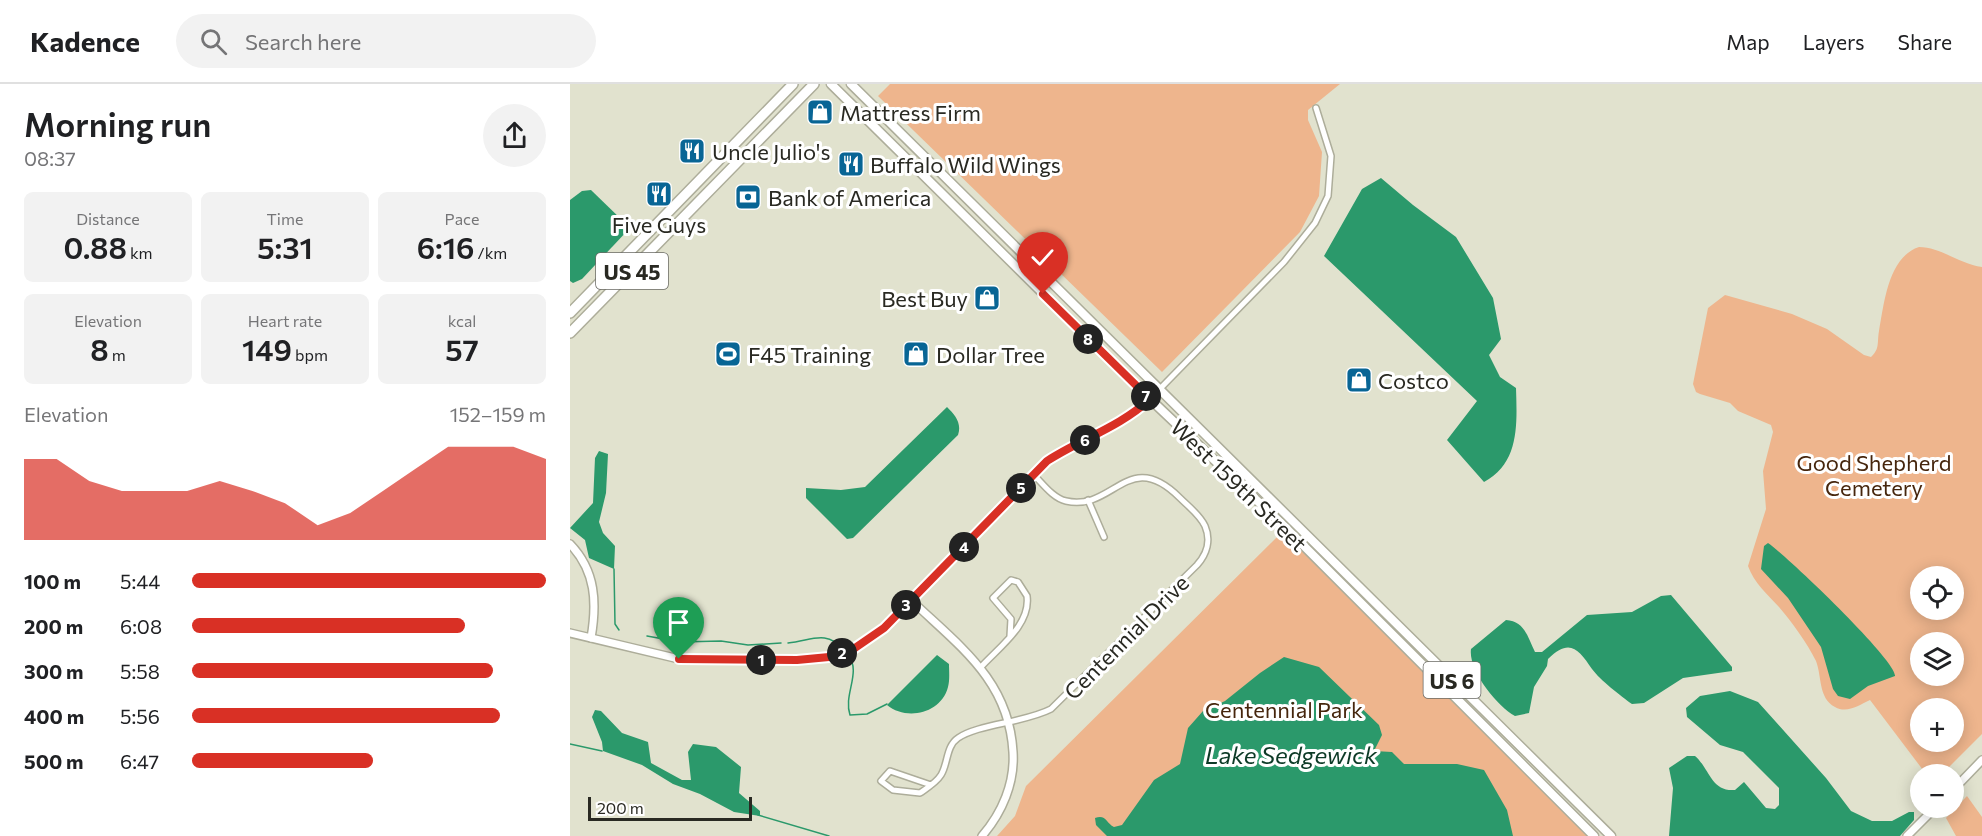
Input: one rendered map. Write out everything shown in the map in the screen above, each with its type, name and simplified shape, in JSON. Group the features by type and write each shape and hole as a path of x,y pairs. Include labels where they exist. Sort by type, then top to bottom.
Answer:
{"highway":[{"name":"US 45","path":"570,313 793,84"},
{"name":"US 45","path":"570,333 814,84"}],"main road":[{"name":"West 159th Street","path":"831,84 1150,399 1287,529 1594,836"},
{"name":"West 159th Street","path":"851,84 1611,836"},
{"path":"1577,820 1586,812"}],"street":[{"path":"570,633 697,661 829,657 867,641 912,600 1047,461 1069,447 1122,422 1150,399 1284,262 1315,223 1328,196 1331,156 1316,108"},
{"path":"1034,475 1058,497 1066,501 1088,500 1104,537"},
{"name":"Centennial Drive","path":"931,786 941,774 950,750 959,738 1039,715 1062,700 1203,558 1208,543 1203,523 1167,484 1149,477 1126,482 1088,500"},
{"path":"570,544 583,559 593,584 595,613 591,638"},
{"path":"981,667 1010,636 1024,619 1028,602 1024,589 1018,582 1011,580 993,598 1011,619 1010,636"},
{"path":"912,600 981,667 1000,696 1011,723 1014,762 1010,786 997,816 982,836"},
{"path":"1964,778 1982,760"},
{"path":"890,771 931,786 920,793 893,790 881,781 890,771"},
{"path":"1907,836 1925,818"}],"green space":[{"path":"890,84 1340,84 1308,110 1308,120 1322,152 1319,196 1300,232 1162,372 878,96"},
{"name":"Good Shepherd Cemetery","path":"1919,247 1982,267 1982,734 1964,752 1952,764 1918,764 1870,700 1844,710 1835,707 1826,698 1816,661 1808,647 1784,613 1757,583 1748,566 1766,509 1763,471 1773,432 1771,425 1738,411 1730,403 1696,392 1693,384 1708,308 1725,295 1792,314 1827,329 1864,355 1871,357 1877,348 1889,283 1900,261 1909,252"},
{"name":"Centennial Park","path":"1283,531 1315,560 1589,836 997,836 1015,816 1026,786"},
{"path":"1967,796 1982,817 1982,836 1956,836 1946,818 1964,818 1964,799"}],"water":[{"path":"1381,178 1456,237 1493,298 1501,339 1489,355 1500,377 1516,388 1516,428 1510,453 1504,464 1496,474 1484,482 1447,440 1477,401 1324,256 1362,189"},
{"path":"591,190 625,223 628,230 582,279 573,283 570,281 570,200 582,191"},
{"path":"947,407 958,423 958,435 853,538 847,539 806,498 806,488 841,490 865,487"},
{"path":"599,451 608,454 606,493 599,522 603,533 615,546 614,569 589,558 585,540 570,528 593,503 595,458"},
{"path":"1768,543 1861,631 1879,651 1895,676 1868,686 1850,699 1838,696 1833,689 1821,647 1788,598 1761,569 1764,546"},
{"path":"1671,595 1732,667 1732,671 1683,678 1644,703 1632,704 1600,678 1583,656 1568,647 1556,652 1548,659 1547,666 1534,687 1529,713 1515,716 1492,696 1474,667 1471,649 1506,620 1518,623 1528,636 1535,652 1542,652 1587,615 1632,612 1661,596"},
{"path":"937,655 949,664 948,687 938,703 931,709 913,713 904,713 887,705"},
{"name":"Lake Sedgewick","path":"1284,657 1319,667 1379,725 1382,735 1374,751 1392,752 1404,764 1457,764 1484,770 1507,810 1513,836 1107,836 1096,825 1095,818 1099,817 1104,818 1114,827 1122,825 1154,780 1180,764 1188,728 1203,711 1225,701"},
{"path":"1730,691 1758,702 1826,778 1851,811 1872,821 1892,821 1910,812 1910,818 1914,820 1900,836 1669,836 1673,788 1669,768 1687,756 1695,756 1716,784 1721,787 1735,790 1744,782 1766,808 1775,809 1779,805 1779,788 1743,752 1720,745 1687,717 1686,708 1700,696"},
{"path":"595,710 601,711 622,733 648,742 651,763 682,780 691,780 688,752 693,744 716,747 741,767 739,793 760,811 760,816 734,812 700,794 673,784 642,765 603,751 602,742 592,717"}],"waterway":[{"path":"614,569 615,624 619,630"},
{"path":"647,636 680,642 721,641 748,645 781,643"},
{"path":"788,643 824,638 845,650"},
{"path":"848,654 853,669 848,707 850,715 867,714 887,704"},
{"path":"570,744 602,751"},
{"path":"758,815 829,836"}],"place":[{"name":"Mattress Firm","path":"820,112"},
{"name":"Uncle Julio's","path":"692,151"},
{"name":"Buffalo Wild Wings","path":"851,164"},
{"name":"Five Guys","path":"659,194"},
{"name":"Bank of America","path":"748,197"},
{"name":"Best Buy","path":"987,298"},
{"name":"F45 Training","path":"728,354"},
{"name":"Dollar Tree","path":"916,354"},
{"name":"Costco","path":"1359,380"}],"route":[{"path":"679,659 697,661 797,660 829,657 852,650 884,628 1047,461 1069,447 1122,422 1150,399 1043,294"}]}
